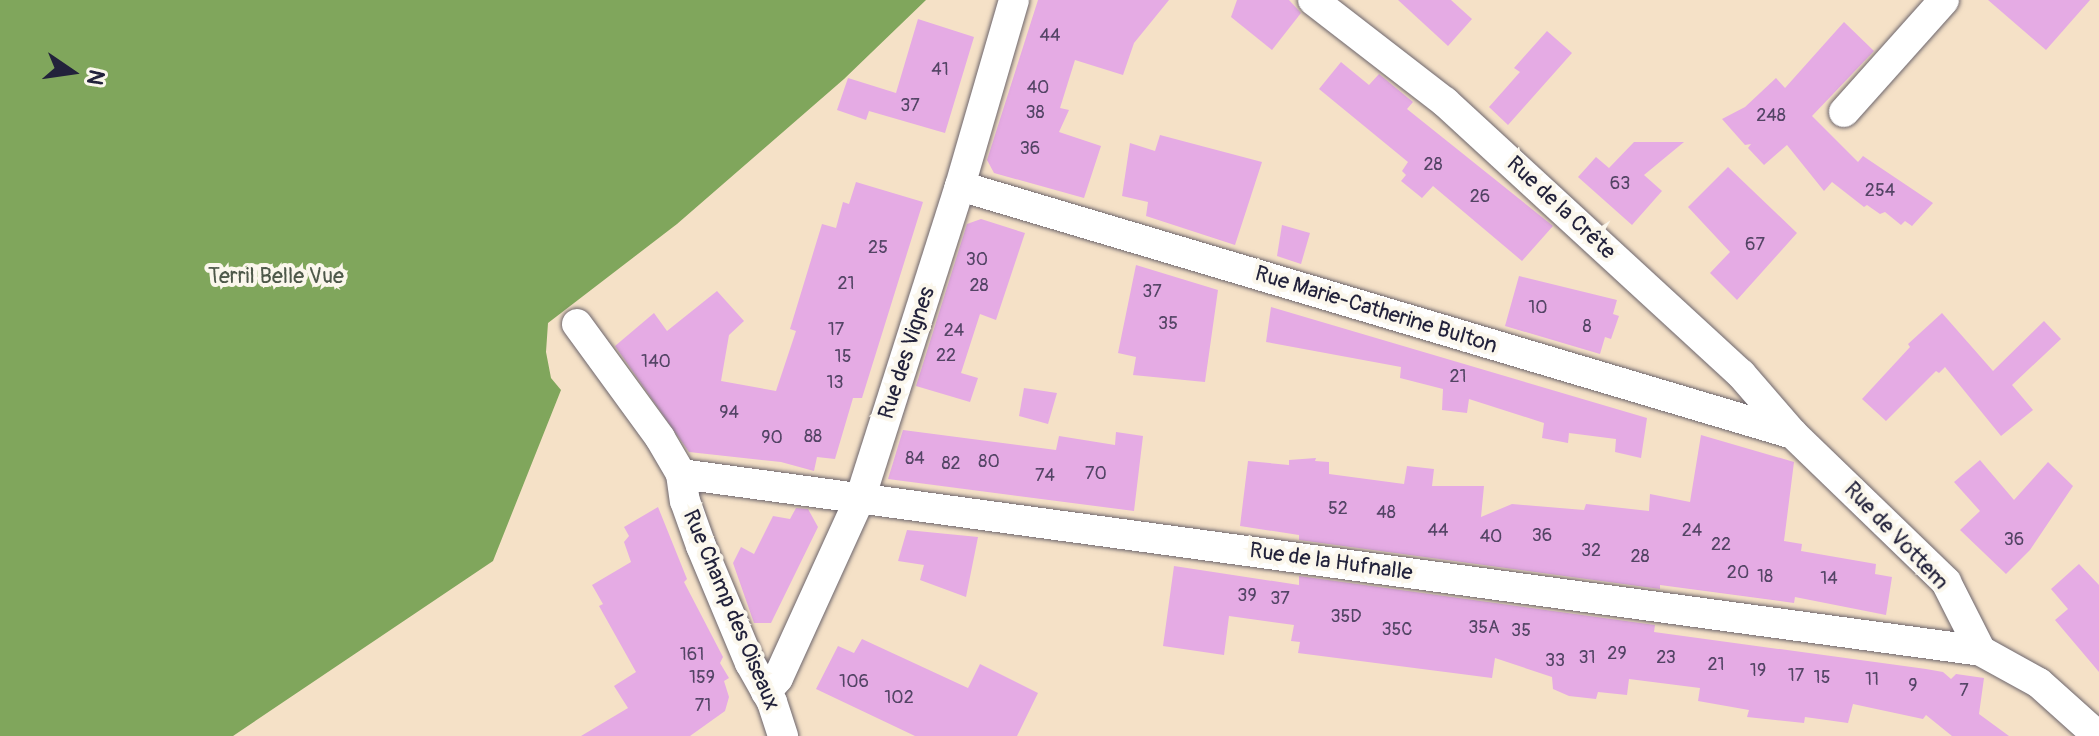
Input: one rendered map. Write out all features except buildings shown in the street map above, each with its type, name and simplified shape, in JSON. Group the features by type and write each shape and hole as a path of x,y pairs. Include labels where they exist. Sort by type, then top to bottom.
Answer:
{"street":[{"name":"Rue des Vignes","path":"766,692 778,678 861,496 960,186 1014,0"},
{"name":"Rue de la Crête","path":"1313,0 1445,102 1741,374 1793,434"},
{"path":"1844,112 1944,0"},
{"name":"Rue Marie-Catherine Bulton","path":"960,186 1793,434"},
{"name":"Rue Champ des Oiseaux","path":"577,324 660,438 681,474 685,501 701,546 783,736"},
{"name":"Rue de Vottem","path":"1793,434 1946,582 1981,651"},
{"name":"Rue de la Hufnalle","path":"681,474 861,496 1981,651"},
{"path":"1981,651 2039,683 2098,736"}],"green space":[{"name":"Terril Belle Vue","path":"0,0 926,0 844,79 677,224 548,323 546,352 551,378 561,390 493,561 233,736 0,736"}]}
